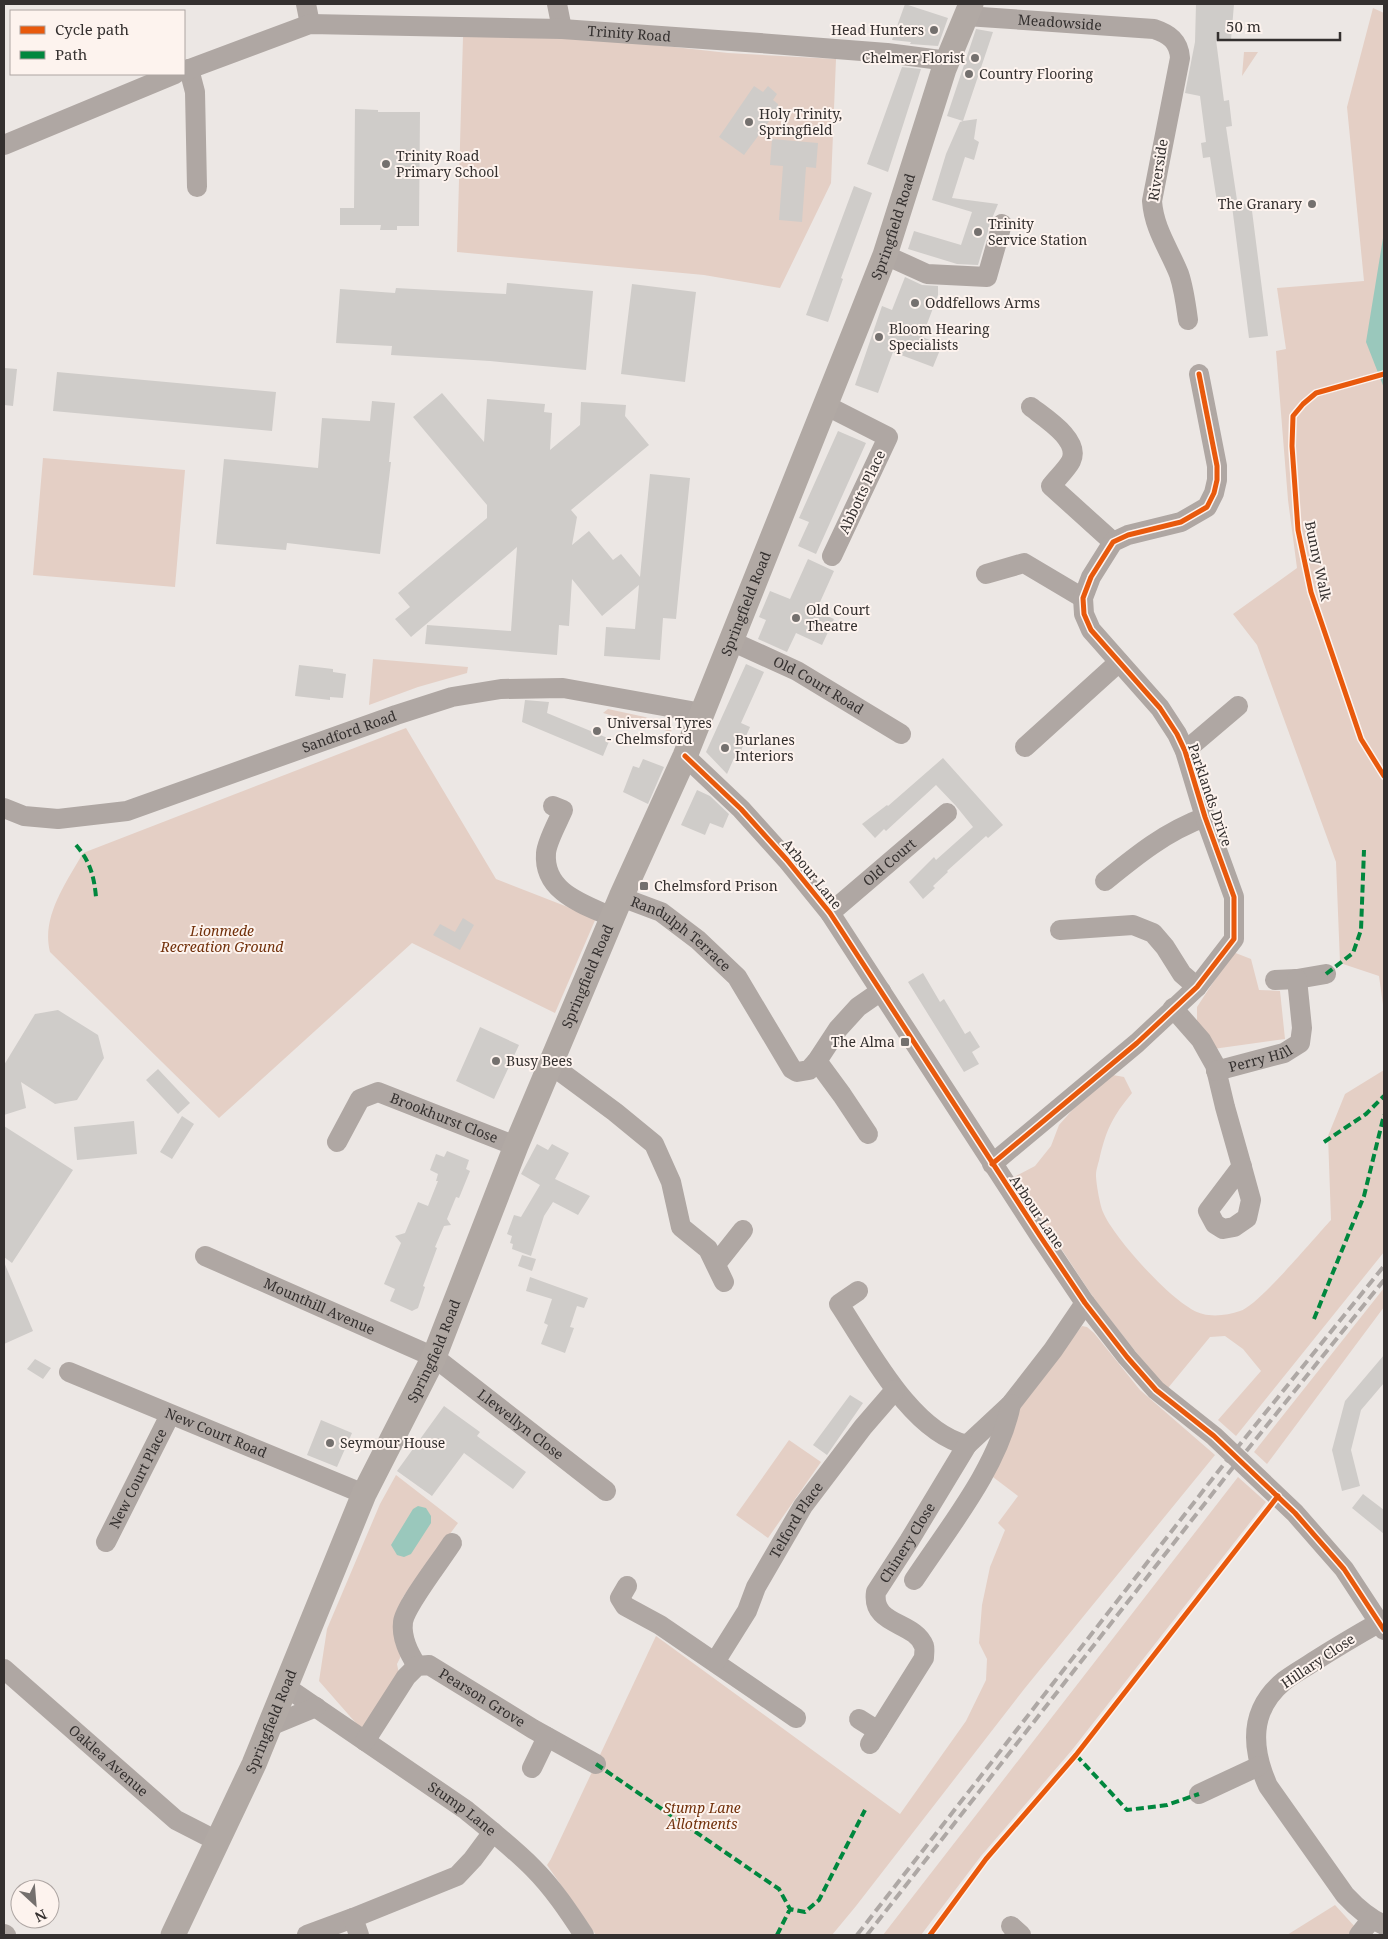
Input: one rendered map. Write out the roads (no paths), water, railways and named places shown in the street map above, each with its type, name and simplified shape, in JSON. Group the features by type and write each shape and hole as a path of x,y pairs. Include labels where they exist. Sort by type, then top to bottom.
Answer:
{"main road":[{"name":"Springfield Road","path":"174,1935 219,1842 270,1726 364,1494 434,1357 550,1064 616,907 685,756 885,255 948,61 968,10"}],"street":[{"path":"185,70 310,24 306,4"},
{"path":"557,4 562,29"},
{"name":"Meadowside","path":"968,10 1154,29"},
{"name":"Trinity Road","path":"310,24 562,29 887,53 948,61"},
{"name":"Riverside","path":"1154,29 1166,33 1179,47 1180,58 1152,201 1153,217 1179,276 1188,320"},
{"path":"185,74 195,92 197,187"},
{"path":"4,145 173,75"},
{"path":"885,255 927,274 987,277 1002,224"},
{"path":"986,574 1024,563 1083,598 1091,577 1114,542 1128,535 1181,522 1207,507 1214,493 1217,480 1217,466 1199,374"},
{"name":"Abbotts Place","path":"825,405 888,437 832,556"},
{"path":"1031,407 1066,436 1072,447 1072,460 1051,486 1114,542"},
{"name":"Parklands Drive","path":"992,1164 1136,1043 1196,986 1234,939 1234,897 1205,816 1185,751 1177,734 1160,708 1091,630 1084,614 1083,598"},
{"name":"Old Court Road","path":"732,641 797,670 901,734"},
{"path":"1025,747 1118,662"},
{"name":"Sandford Road","path":"4,808 24,816 58,819 127,811 396,715 452,697 501,689 563,688 702,713"},
{"name":"Parklands Drive","path":"1185,751 1238,706"},
{"name":"Arbour Lane","path":"685,756 741,808 830,912 992,1164 1085,1302 1128,1357 1156,1390 1208,1431 1267,1485 1327,1548 1344,1569 1382,1626"},
{"name":"Randulph Terrace","path":"552,806 563,810 546,852 547,870 554,884 572,899 616,907 661,912 698,940 737,977 792,1069 797,1072 803,1072 808,1070 817,1061"},
{"name":"Old Court","path":"830,912 947,813"},
{"name":"Parklands Drive","path":"1105,881 1153,843 1186,824 1205,816"},
{"path":"1060,930 1133,925 1153,933 1165,947 1182,974 1196,986"},
{"path":"1275,980 1297,979 1326,974"},
{"name":"Perry Hill","path":"1216,1071 1284,1053 1300,1043 1302,1028 1297,979"},
{"path":"868,1134 817,1061 843,1024 858,1007 881,991"},
{"name":"Perry Hill","path":"1173,1008 1200,1040 1215,1065 1242,1166"},
{"path":"550,1064 615,1112 654,1144 671,1182 681,1227 708,1249 720,1273 743,1230"},
{"name":"Brookhurst Close","path":"337,1142 360,1099 378,1092 516,1146"},
{"name":"Mounthill Avenue","path":"205,1256 434,1357"},
{"path":"858,1291 839,1304 896,1390 907,1405 924,1421 957,1442 967,1444 1011,1404 1053,1350 1085,1302"},
{"name":"Llewellyn Close","path":"434,1357 606,1491"},
{"name":"New Court Road","path":"69,1372 364,1494"},
{"name":"Telford Place","path":"715,1662 747,1610 756,1587 803,1506 863,1427 896,1390"},
{"path":"914,1580 992,1460 1002,1437 1011,1404"},
{"name":"New Court Place","path":"106,1542 170,1415"},
{"name":"Chinery Close","path":"859,1719 874,1738 924,1658 924,1647 918,1637 878,1611 875,1601 876,1592 967,1444"},
{"path":"365,1741 406,1677 417,1666 406,1647 403,1621 416,1595 452,1543"},
{"path":"626,1586 620,1598 625,1606 660,1624 796,1718"},
{"name":"Hillary Close","path":"1372,1927 1345,1895 1268,1786 1259,1766 1255,1744 1261,1710 1271,1694 1292,1676 1344,1642 1382,1626"},
{"name":"Pearson Grove","path":"417,1666 429,1665 547,1737 596,1764"},
{"name":"Oaklea Avenue","path":"4,1669 176,1820 219,1842"},
{"name":"Stump Lane","path":"286,1687 466,1810 493,1832 533,1868 584,1935"},
{"path":"270,1726 316,1707"},
{"path":"532,1768 547,1737"},
{"path":"1199,1794 1259,1766"},
{"path":"307,1935 356,1926 457,1876 473,1860 493,1832"}],"railway":[{"path":"857,1935 1224,1464 1384,1266"},
{"path":"867,1935 1231,1470 1384,1280"}],"place":[{"name":"Head Hunters","path":"934,30"},
{"name":"Chelmer Florist","path":"975,58"},
{"name":"Country Flooring","path":"969,74"},
{"name":"Holy Trinity, Springfield","path":"749,122"},
{"name":"Trinity Road Primary School","path":"386,164"},
{"name":"The Granary","path":"1312,204"},
{"name":"Trinity Service Station","path":"978,232"},
{"name":"Oddfellows Arms","path":"915,303"},
{"name":"Bloom Hearing Specialists","path":"879,337"},
{"name":"Old Court Theatre","path":"796,618"},
{"name":"Universal Tyres - Chelmsford","path":"597,731"},
{"name":"Burlanes Interiors","path":"725,748"},
{"name":"Chelmsford Prison","path":"644,886"},
{"name":"The Alma","path":"905,1042"},
{"name":"Busy Bees","path":"496,1061"},
{"name":"Seymour House","path":"330,1443"}],"park label":[{"name":"Lionmede Recreation Ground","path":"222,940"},
{"name":"Stump Lane Allotments","path":"702,1816"}]}
